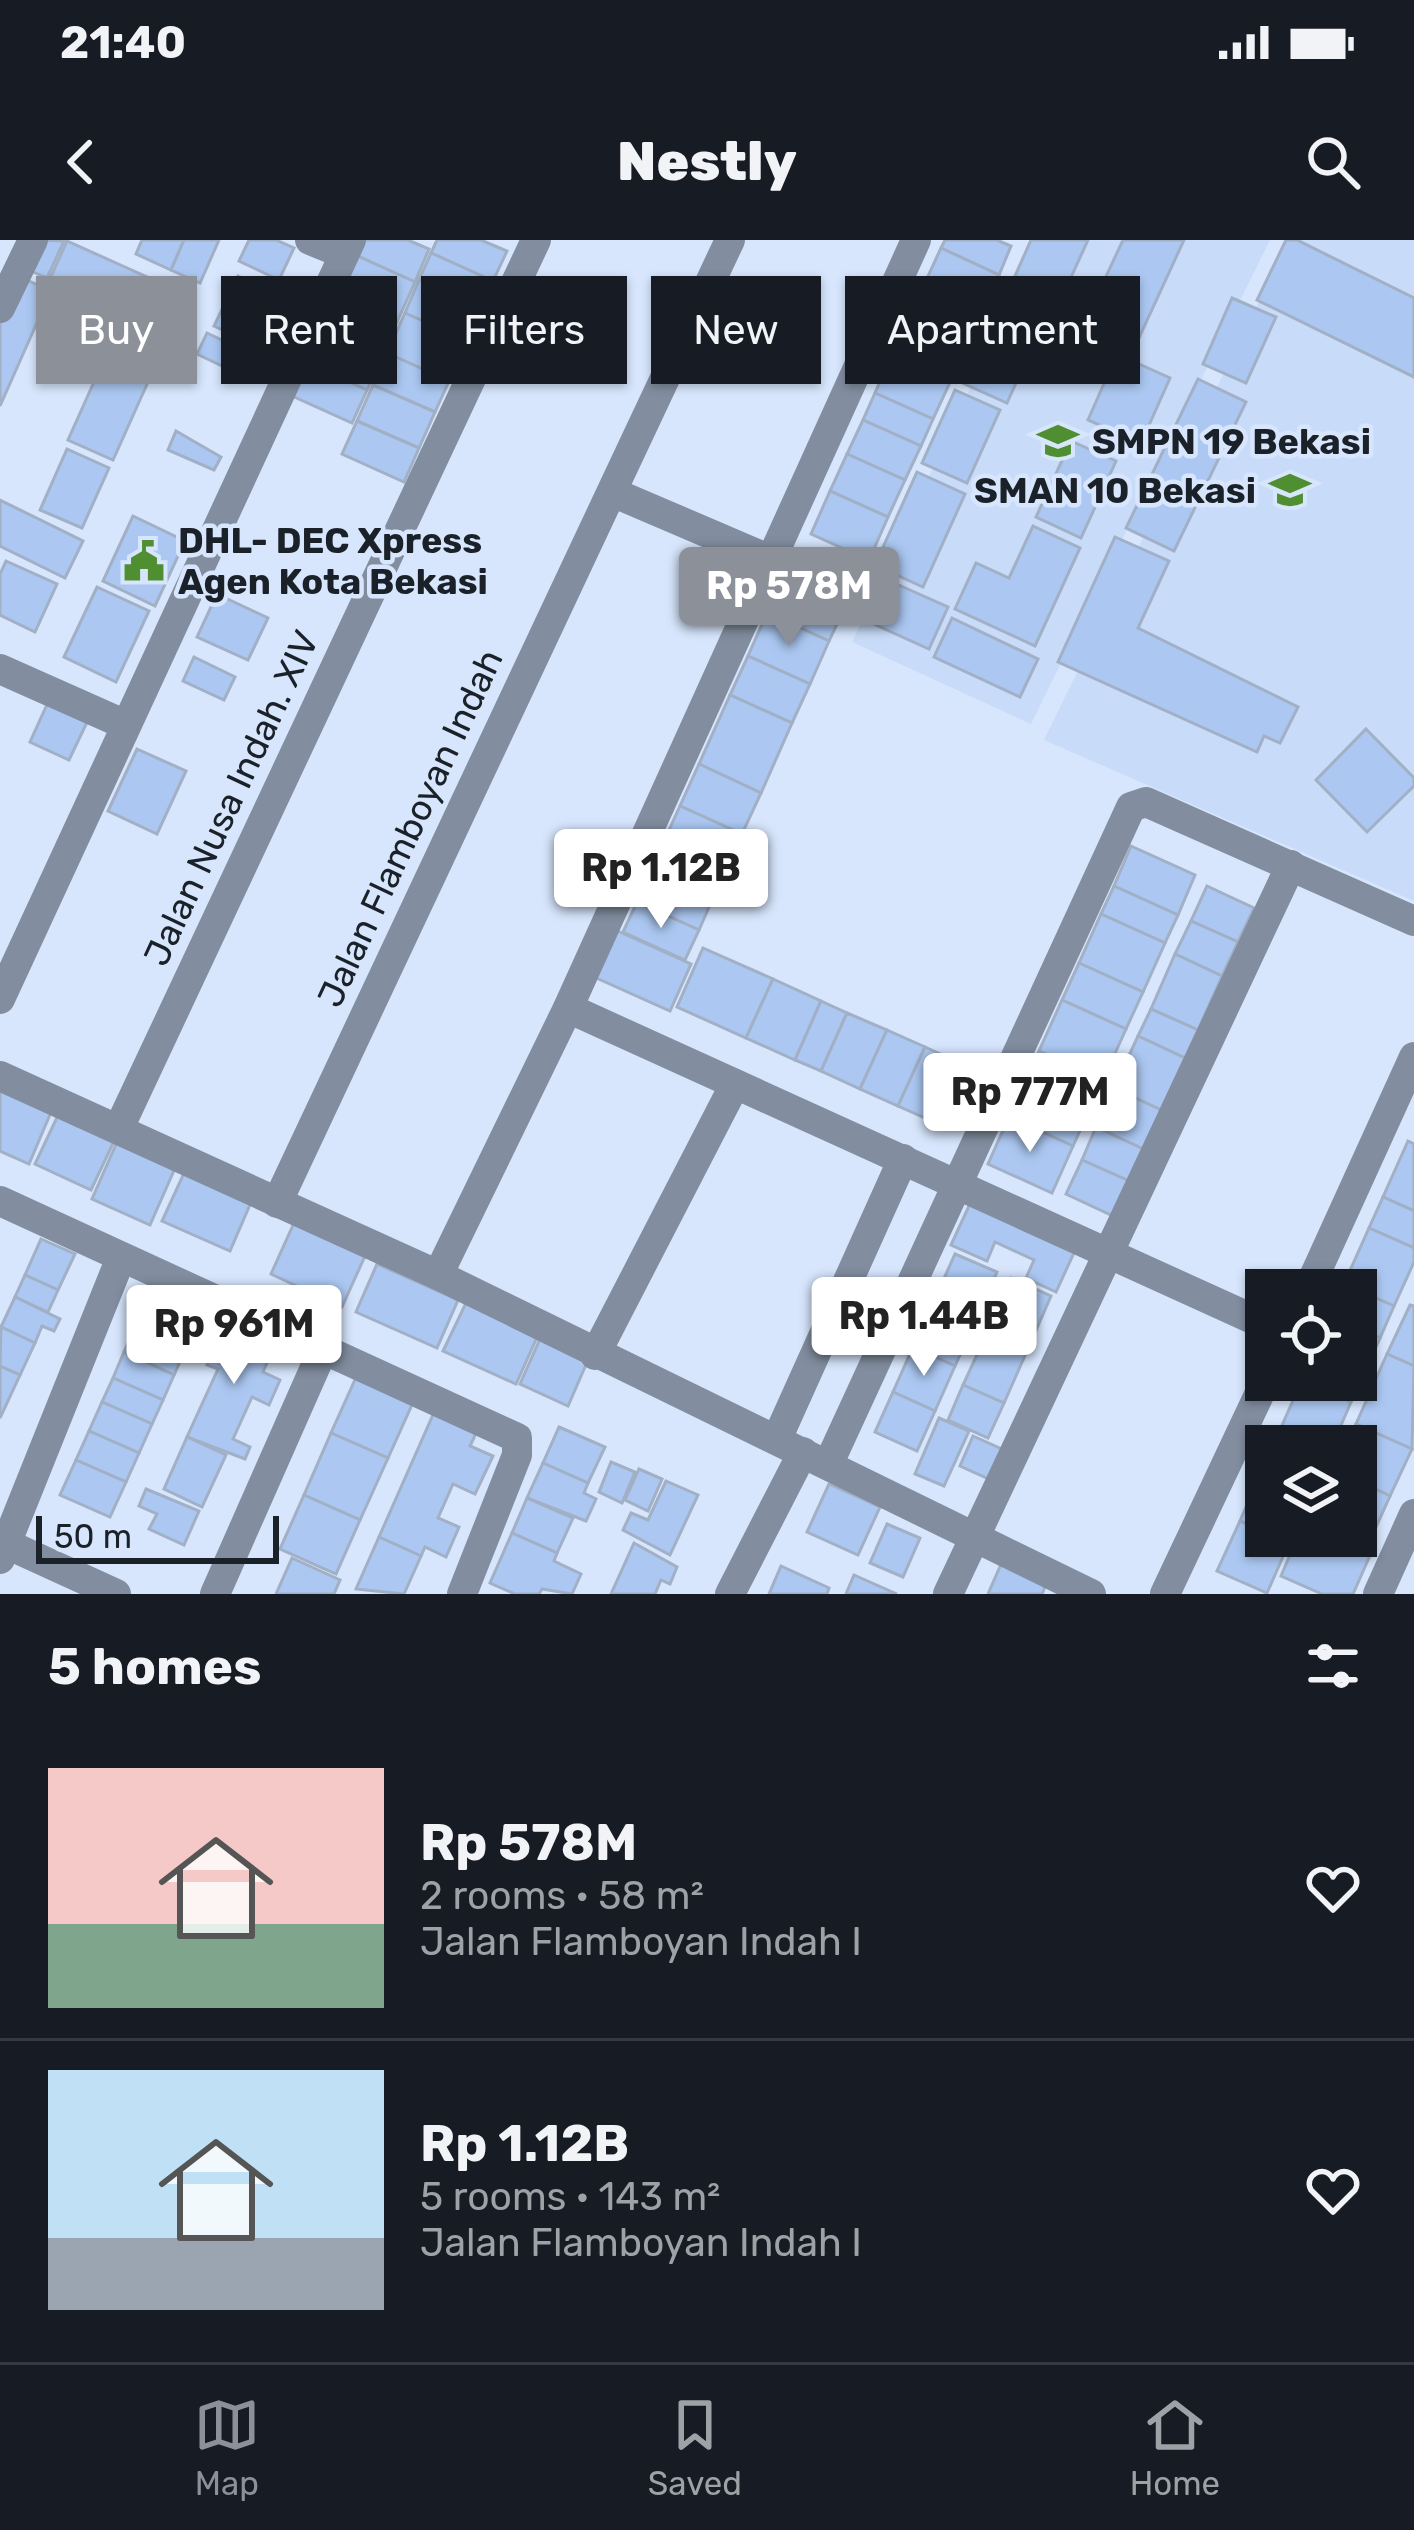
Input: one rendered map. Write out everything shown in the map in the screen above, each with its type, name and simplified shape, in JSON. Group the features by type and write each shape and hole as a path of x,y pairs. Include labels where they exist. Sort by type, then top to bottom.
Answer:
{"street":[{"path":"0,308 33,240"},
{"path":"0,1000 348,247 310,240"},
{"name":"Jalan Nusa Indah. XIV","path":"119,1128 536,240"},
{"name":"Jalan Flamboyan Indah","path":"281,1194 730,240"},
{"path":"438,1275 568,1008 916,240"},
{"path":"612,492 771,560"},
{"path":"0,669 126,725"},
{"path":"730,1594 803,1452 957,1181 1131,807 1146,802 1414,921"},
{"path":"948,1594 1291,865"},
{"path":"568,1008 1245,1315"},
{"path":"1318,1269 1414,1057"},
{"path":"0,1076 281,1194 595,1355 1090,1594"},
{"path":"595,1355 735,1084"},
{"path":"803,1452 903,1160"},
{"path":"0,1201 120,1260 325,1346 517,1438 517,1455 461,1594"},
{"path":"116,1594 2,1548 120,1260"},
{"path":"215,1594 325,1346"},
{"path":"1165,1594 1256,1401"},
{"path":"1378,1594 1414,1514"}],"shaded area":[{"name":"SMPN 19 Bekasi","path":"1039,240 1270,240 1031,724 852,642 972,384 1140,384 1140,276 1022,276"},
{"name":"SMAN 10 Bekasi","path":"1289,240 1414,240 1414,901 1044,740"}],"building":[{"path":"34,240 64,241 48,276 22,267"},
{"path":"142,240 184,240 171,270 136,254"},
{"path":"184,240 219,240 200,283 197,276 171,270"},
{"path":"249,240 276,240 294,248 281,276 239,261"},
{"path":"359,240 408,240 429,249 415,282 353,254"},
{"path":"437,240 481,240 507,251 495,276 482,276 431,253"},
{"path":"945,240 997,240 1011,246 999,275 941,248"},
{"path":"1031,240 1088,240 1072,276 1015,276"},
{"path":"1123,240 1184,240 1140,336 1140,276 1106,276"},
{"path":"1286,240 1297,240 1414,298 1414,377 1257,300"},
{"path":"67,241 145,276 51,276"},
{"path":"941,248 999,275 999,276 928,276"},
{"path":"431,253 482,276 421,276 419,280"},
{"path":"353,254 415,282 397,322 397,276 343,276"},
{"path":"18,276 36,284 36,325 0,406 0,317"},
{"path":"419,280 421,281 421,320 405,313"},
{"path":"1232,298 1276,317 1246,383 1203,364"},
{"path":"405,313 421,320 421,368 397,358 397,331"},
{"path":"207,333 221,340 221,365 197,354"},
{"path":"397,358 421,368 421,384 448,384 435,412 373,385 397,384"},
{"path":"1140,364 1170,378 1141,443 1088,420 1104,384 1140,384"},
{"path":"1198,379 1246,402 1174,551 1126,528"},
{"path":"93,384 147,384 113,460 68,440"},
{"path":"295,384 354,384 367,390 352,423 290,395"},
{"path":"879,384 949,384 933,419 875,393"},
{"path":"965,384 1016,384 1007,403"},
{"path":"373,385 435,412 419,448 357,421"},
{"path":"955,390 1000,410 967,483 922,463"},
{"path":"875,393 933,419 921,446 863,420"},
{"path":"863,420 921,446 905,480 847,454"},
{"path":"357,421 419,448 404,482 342,454"},
{"path":"176,431 221,457 214,470 168,450"},
{"path":"1071,441 1116,461 1081,538 1036,517"},
{"path":"67,449 109,468 82,528 40,510"},
{"path":"847,454 905,480 888,517 830,491"},
{"path":"917,472 965,494 923,587 875,565"},
{"path":"830,491 888,517 869,560 811,534"},
{"path":"0,500 83,541 65,578 0,546"},
{"name":"DHL- DEC Xpress Agen Kota Bekasi","path":"133,516 185,541 155,606 103,581"},
{"path":"1033,526 1080,548 1035,646 955,609 976,563 1009,578"},
{"path":"1115,537 1169,561 1138,628 1298,707 1280,743 1264,736 1257,752 1058,662"},
{"path":"6,561 57,584 35,632 0,615 0,574"},
{"path":"791,561 853,590 829,641 767,613"},
{"path":"874,574 948,607 929,649 856,616"},
{"path":"97,587 149,611 116,682 64,657"},
{"path":"217,594 268,618 248,660 197,637"},
{"path":"767,613 829,641 810,684 748,656"},
{"path":"952,618 1038,659 1020,697 934,657"},
{"path":"748,656 810,684 792,723 730,695"},
{"path":"194,657 235,677 224,700 183,681"},
{"path":"730,695 792,723 761,793 699,764"},
{"path":"50,698 90,716 69,760 30,742"},
{"path":"1366,729 1414,778 1414,786 1367,832 1316,780"},
{"path":"137,749 186,771 157,834 108,811"},
{"path":"699,764 761,793 742,834 680,806"},
{"path":"680,806 742,834 716,891 654,863"},
{"path":"1131,846 1195,875 1178,915 1114,886"},
{"path":"654,863 716,891 699,930 637,902"},
{"path":"1114,886 1178,915 1165,943 1101,914"},
{"path":"1207,886 1254,908 1238,942 1191,921"},
{"path":"637,902 699,930 685,960 623,932"},
{"path":"1101,914 1165,943 1143,992 1079,963"},
{"path":"1191,921 1238,942 1222,976 1175,954"},
{"path":"613,929 691,964 670,1011 592,976"},
{"path":"703,948 773,979 746,1038 677,1007"},
{"path":"1175,954 1222,976 1198,1030 1151,1009"},
{"path":"1079,963 1143,992 1126,1029 1062,1000"},
{"path":"773,979 821,1001 795,1060 746,1038"},
{"path":"1062,1000 1126,1029 1103,1080 1039,1051"},
{"path":"821,1001 847,1013 821,1071 795,1060"},
{"path":"1151,1009 1198,1030 1185,1058 1138,1036"},
{"path":"847,1013 887,1030 860,1089 821,1071"},
{"path":"887,1030 925,1047 898,1106 860,1089"},
{"path":"1138,1036 1185,1058 1161,1110 1114,1088"},
{"path":"925,1047 967,1066 941,1125 898,1106"},
{"path":"1039,1051 1103,1080 1087,1115 1023,1086"},
{"path":"0,1082 54,1105 29,1164 0,1151"},
{"path":"1023,1086 1087,1115 1073,1146 1009,1117"},
{"path":"1114,1088 1161,1110 1143,1149 1096,1127"},
{"path":"60,1111 116,1137 91,1190 35,1164"},
{"path":"1009,1117 1073,1146 1052,1193 988,1164"},
{"path":"1096,1127 1143,1149 1129,1181 1082,1160"},
{"path":"121,1133 179,1159 150,1225 92,1199"},
{"path":"1408,1141 1414,1144 1414,1211 1383,1197"},
{"path":"1082,1160 1129,1181 1113,1216 1066,1194"},
{"path":"185,1171 252,1200 230,1251 162,1221"},
{"path":"974,1195 1078,1244 1056,1292 1026,1278 1034,1260 995,1242 987,1261 951,1245"},
{"path":"1383,1197 1414,1211 1414,1248 1369,1228"},
{"path":"294,1223 365,1256 342,1307 271,1274"},
{"path":"1369,1228 1414,1248 1414,1262 1394,1306 1377,1299 1377,1269 1351,1269"},
{"path":"41,1239 75,1254 58,1290 25,1275"},
{"path":"955,1254 997,1272 975,1322 933,1303"},
{"path":"377,1264 458,1300 437,1348 356,1312"},
{"path":"25,1275 58,1290 48,1312 15,1297"},
{"path":"1011,1278 1051,1296 1027,1351 987,1333"},
{"path":"155,1293 213,1319 197,1355 139,1329 143,1321 135,1318 146,1296 153,1299"},
{"path":"15,1297 60,1319 54,1331 42,1326 35,1343 1,1327"},
{"path":"1377,1299 1394,1306 1377,1337"},
{"path":"466,1303 538,1335 516,1384 443,1351"},
{"path":"933,1303 975,1322 955,1366 913,1347"},
{"path":"1410,1305 1414,1306 1414,1366 1387,1354"},
{"path":"239,1323 277,1340 263,1372 280,1380 269,1405 252,1397 233,1439 250,1447 245,1459 187,1437 218,1369 207,1365 226,1324 236,1328"},
{"path":"1,1327 35,1343 20,1375 0,1366"},
{"path":"135,1328 185,1350 174,1375 124,1352"},
{"path":"987,1333 1027,1351 1004,1403 963,1385"},
{"path":"540,1339 588,1360 568,1406 520,1384"},
{"path":"913,1347 955,1366 935,1411 893,1392"},
{"path":"124,1352 174,1375 163,1400 113,1378"},
{"path":"1387,1354 1414,1366 1412,1449 1377,1433 1377,1425 1356,1424 1366,1401 1377,1401 1377,1377"},
{"path":"0,1366 20,1375 0,1418"},
{"path":"358,1373 415,1398 388,1458 331,1433"},
{"path":"113,1378 163,1400 152,1424 102,1402"},
{"path":"963,1385 1004,1403 988,1438 948,1420"},
{"path":"893,1392 935,1411 917,1451 875,1432"},
{"path":"1293,1401 1351,1402 1341,1425 1282,1425"},
{"path":"102,1402 152,1424 139,1453 89,1431"},
{"path":"436,1408 479,1427 470,1446 493,1456 475,1494 453,1484 438,1518 459,1527 446,1557 425,1547 421,1556 379,1537"},
{"path":"939,1418 969,1431 944,1486 915,1474"},
{"path":"559,1427 605,1447 588,1483 543,1463"},
{"path":"89,1431 139,1453 126,1482 76,1460"},
{"path":"331,1433 388,1458 360,1520 304,1495"},
{"path":"1377,1433 1412,1449 1390,1496 1377,1490"},
{"path":"973,1436 1004,1450 991,1480 960,1466"},
{"path":"187,1437 226,1455 202,1507 164,1489"},
{"path":"76,1460 126,1482 110,1517 60,1495"},
{"path":"611,1462 635,1472 622,1503 599,1492"},
{"path":"543,1463 588,1483 584,1493 596,1499 586,1521 527,1498"},
{"path":"639,1469 662,1479 648,1511 625,1500"},
{"path":"666,1481 698,1495 670,1555 623,1530 631,1513 648,1520"},
{"path":"829,1484 880,1507 858,1555 807,1532"},
{"path":"146,1489 199,1511 184,1545 149,1529 157,1514 139,1506"},
{"path":"1377,1490 1390,1496 1377,1525"},
{"path":"304,1495 360,1520 336,1574 280,1549"},
{"path":"527,1498 573,1518 557,1553 512,1533"},
{"path":"1240,1521 1245,1523 1245,1557 1283,1557 1267,1593 1217,1571"},
{"path":"887,1524 920,1538 903,1577 870,1563"},
{"path":"512,1533 557,1553 554,1561 581,1574 572,1594 542,1589 539,1594 515,1594 490,1583"},
{"path":"379,1537 421,1556 404,1594 356,1589"},
{"path":"634,1543 677,1567 670,1584 661,1580 655,1594 611,1594"},
{"path":"1289,1557 1369,1557 1353,1594 1322,1594 1281,1576"},
{"path":"292,1558 340,1580 334,1594 276,1594"},
{"path":"1002,1562 1047,1582 1042,1594 988,1594"},
{"path":"781,1566 829,1588 827,1594 769,1594"},
{"path":"854,1575 897,1594 846,1594"}],"place":[{"name":"SMPN 19 Bekasi","path":"1058,441"},
{"name":"SMAN 10 Bekasi","path":"1290,490"},
{"name":"DHL- DEC Xpress Agen Kota Bekasi","path":"144,561"}]}
